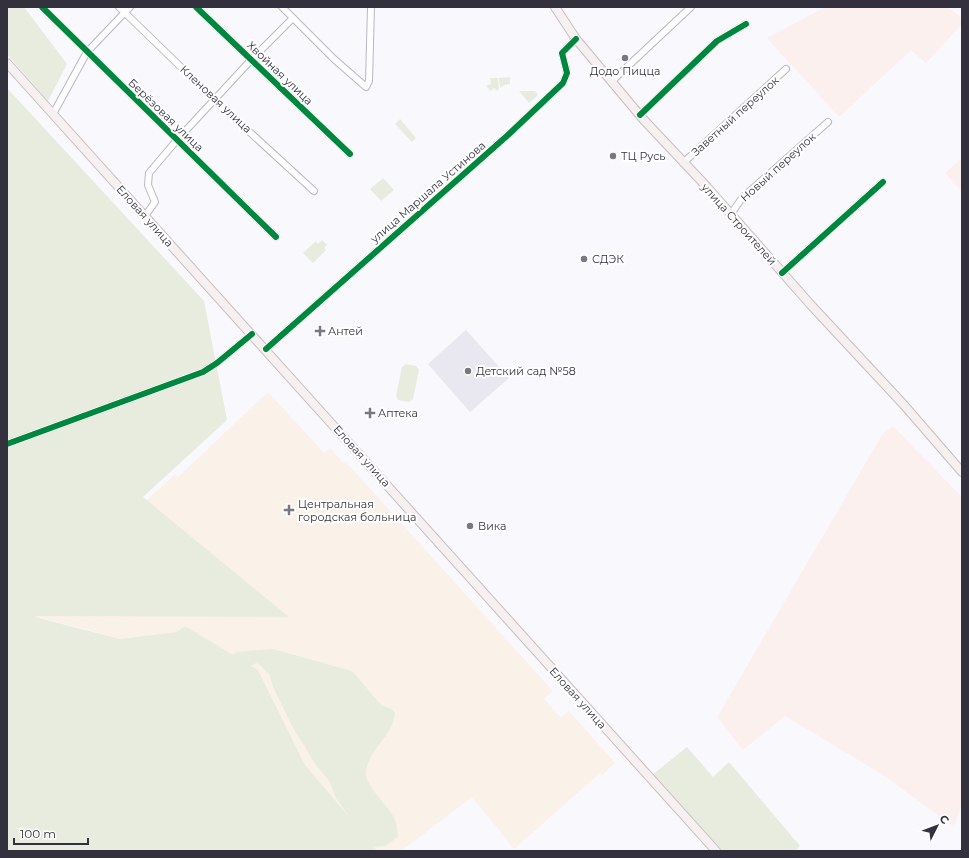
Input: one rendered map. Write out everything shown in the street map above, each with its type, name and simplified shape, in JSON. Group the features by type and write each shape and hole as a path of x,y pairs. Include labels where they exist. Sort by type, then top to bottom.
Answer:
{"main road":[{"name":"улица Строителей","path":"555,7 576,39 640,115 731,214 782,273 904,405 962,472"},
{"name":"Еловая улица","path":"7,62 716,851"}],"street":[{"name":"Берёзовая улица","path":"42,7 276,237"},
{"name":"Кленовая улица","path":"119,7 215,100 314,191"},
{"path":"54,114 88,52 130,7"},
{"name":"Хвойная улица","path":"196,7 350,154"},
{"path":"282,7 334,59 366,87 369,81 371,7"},
{"path":"612,81 692,7"},
{"path":"145,216 155,202 148,185 149,173 177,140 293,18"},
{"path":"640,115 717,41 746,24"},
{"name":"улица Маршала Устинова","path":"266,349 508,135 563,83 567,73 562,53 576,39"},
{"name":"Заветный переулок","path":"683,163 786,69"},
{"name":"Новый переулок","path":"731,214 742,198 828,122"},
{"path":"782,273 882,182"},
{"path":"7,444 203,372 217,363 252,334"}],"shaded area":[{"path":"7,7 24,7 67,64 48,101 7,54"},
{"path":"825,7 947,7 962,19 962,24 926,63 911,50 839,117 767,38"},
{"path":"510,77 510,84 504,85 500,88 499,78"},
{"path":"490,78 498,78 499,89 497,91 494,88 491,91 486,86 491,84"},
{"path":"7,88 204,301 227,420 143,497 289,617 35,617 120,639 177,632 185,626 233,655 237,652 273,649 353,672 381,705 391,709 395,713 390,729 375,750 367,765 366,773 369,783 394,818 397,826 398,837 385,846 374,847 377,851 7,851","holes":["256,663 269,674 274,689 293,728 316,765 330,782 336,798 351,819 305,765 258,670 251,666"]},
{"path":"519,91 535,91 538,95 529,103"},
{"path":"400,119 416,138 412,142 395,124"},
{"path":"962,158 962,192 945,173"},
{"path":"383,178 394,190 381,201 370,189"},
{"path":"322,240 327,245 324,248 326,250 313,263 303,253 316,241 318,244"},
{"name":"Детский сад №58","path":"466,330 509,378 470,412 428,364"},
{"path":"406,364 416,366 419,370 413,399 409,402 398,400 396,396 402,367"},
{"path":"268,392 324,453 330,448 344,464 346,462 553,691 544,699 561,718 569,711 615,763 602,775 600,773 514,849 472,797 401,851 377,851 305,765 258,670 177,632 120,639 35,617 34,606 175,474 178,477"},
{"path":"893,426 962,497 962,804 954,827 883,775 785,716 743,750 717,717 882,435"},
{"path":"687,747 713,777 729,762 800,846 795,851 722,851 652,775"}],"cycle path":[{"path":"42,7 276,237"},
{"path":"196,7 350,154"},
{"path":"640,115 717,41 746,24"},
{"path":"266,349 508,135 563,83 567,73 562,53 576,39"},
{"path":"782,273 883,182"},
{"path":"7,444 203,372 217,363 252,334"}],"place":[{"name":"Додо Пицца","path":"625,58"},
{"name":"ТЦ Русь","path":"613,156"},
{"name":"СДЭК","path":"584,259"},
{"name":"Антей","path":"320,331"},
{"name":"Детский сад №58","path":"468,371"},
{"name":"Аптека","path":"370,413"},
{"name":"Центральная городская больница","path":"289,510"},
{"name":"Вика","path":"470,526"}]}
